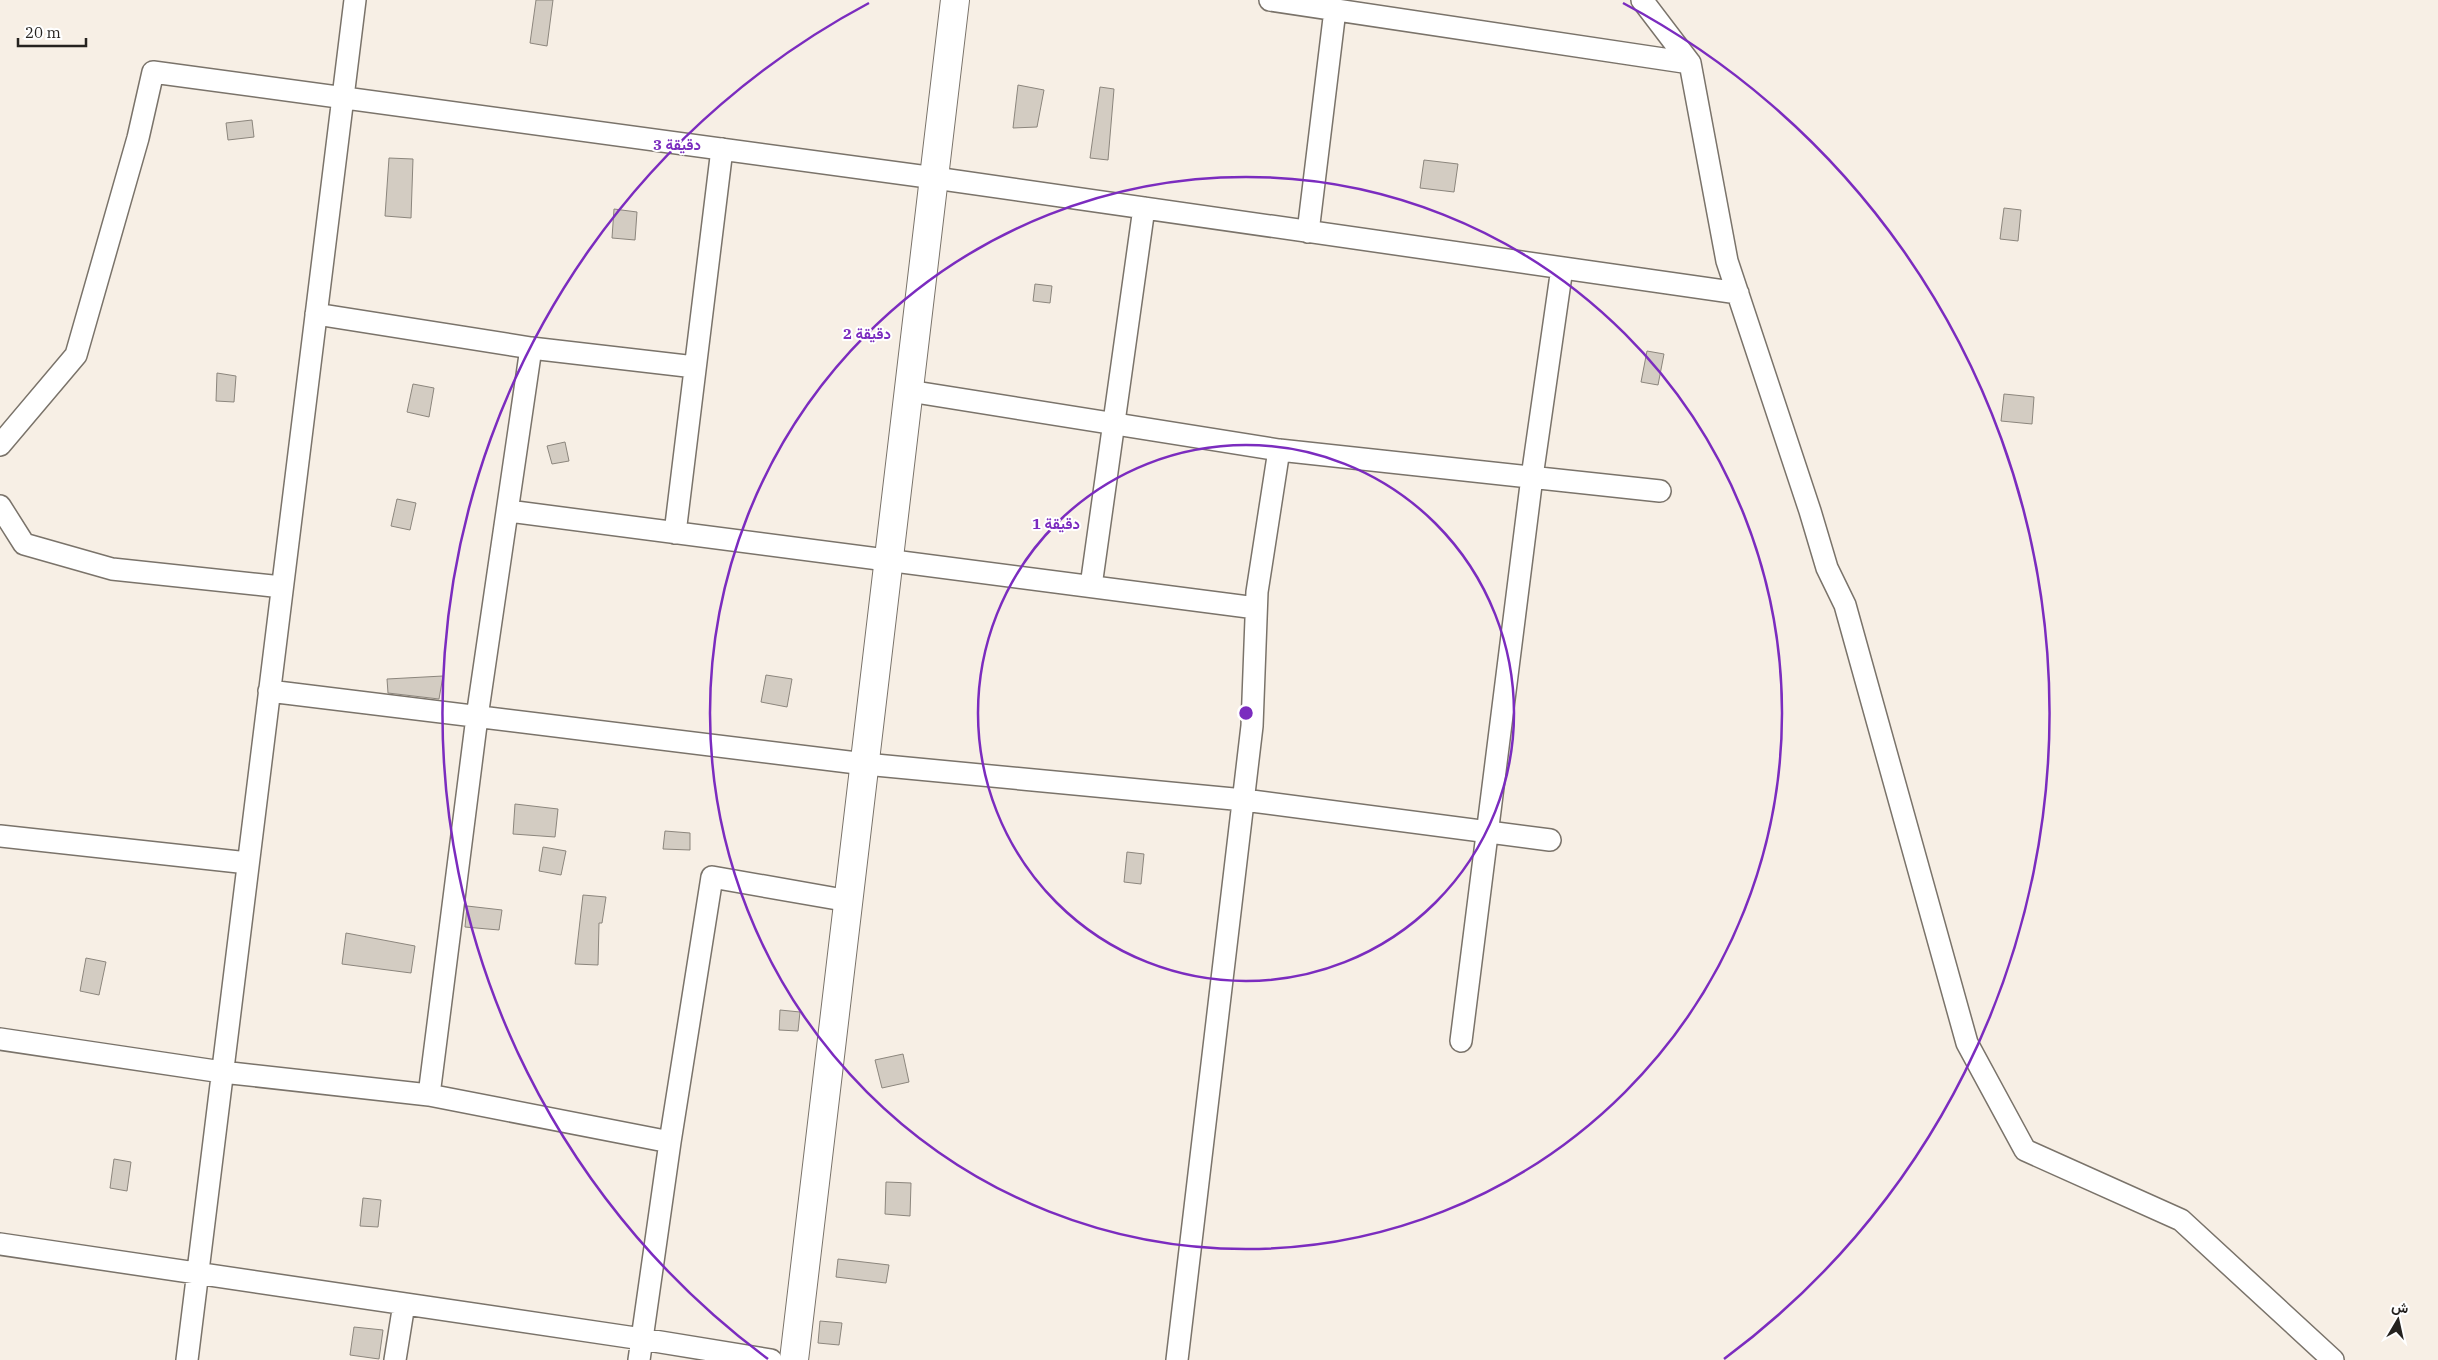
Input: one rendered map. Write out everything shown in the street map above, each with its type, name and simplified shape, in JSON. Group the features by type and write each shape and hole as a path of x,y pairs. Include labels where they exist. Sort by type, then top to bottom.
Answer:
{"main road":[{"path":"794,1360 956,0"}],"street":[{"path":"187,1360 355,0"},
{"path":"1270,0 1690,63"},
{"path":"1642,0 1690,63 1727,261 1827,568 1845,605 1966,1043 2025,1150 2181,1220 2334,1360"},
{"path":"1308,232 1335,10"},
{"path":"0,446 76,355 138,138 153,72 934,178 1738,293"},
{"path":"675,533 722,149"},
{"path":"1091,586 1144,208"},
{"path":"1461,1041 1532,477 1562,268"},
{"path":"316,314 531,348 695,367"},
{"path":"429,1095 477,716 531,348"},
{"path":"909,391 1279,450 1660,491"},
{"path":"1177,1360 1252,726 1257,592 1279,450"},
{"path":"0,506 24,544 112,569 282,587"},
{"path":"508,512 889,559 1256,608"},
{"path":"269,692 865,764 1244,800 1550,840"},
{"path":"0,836 248,862"},
{"path":"639,1360 670,1142 712,877 849,901"},
{"path":"0,1039 222,1072 429,1095 670,1142"},
{"path":"0,1244 642,1339 771,1360"},
{"path":"395,1360 404,1304"}],"building":[{"path":"536,0 553,0 547,46 530,43"},
{"path":"1018,85 1044,90 1037,127 1013,128"},
{"path":"1100,87 1114,89 1108,160 1090,158"},
{"path":"252,120 254,137 228,140 226,123"},
{"path":"389,158 413,159 411,218 385,216"},
{"path":"1424,160 1458,164 1454,192 1420,188"},
{"path":"2004,208 2021,210 2018,241 2000,239"},
{"path":"614,209 637,212 635,240 612,238"},
{"path":"1035,284 1052,286 1050,303 1033,301"},
{"path":"1647,351 1664,354 1658,385 1641,382"},
{"path":"217,373 236,376 234,402 216,401"},
{"path":"413,384 434,388 429,417 407,412"},
{"path":"2004,394 2034,397 2032,424 2001,421"},
{"path":"565,442 569,461 552,464 547,446"},
{"path":"397,499 416,503 410,530 391,526"},
{"path":"766,675 792,679 787,707 761,702"},
{"path":"443,676 439,699 388,693 387,679"},
{"path":"515,804 558,809 555,837 513,834"},
{"path":"665,831 690,833 690,850 663,849"},
{"path":"543,847 566,851 561,875 539,871"},
{"path":"1127,852 1144,854 1141,884 1124,882"},
{"path":"583,895 606,897 602,923 599,923 598,965 575,964"},
{"path":"467,906 502,910 499,930 465,927"},
{"path":"346,933 415,946 411,973 342,964"},
{"path":"86,958 106,962 99,995 80,991"},
{"path":"780,1010 800,1012 798,1031 779,1030"},
{"path":"903,1054 909,1082 882,1088 875,1060"},
{"path":"114,1159 131,1162 127,1191 110,1188"},
{"path":"886,1182 911,1183 910,1216 885,1214"},
{"path":"363,1198 381,1200 378,1227 360,1226"},
{"path":"838,1259 889,1265 886,1283 836,1277"},
{"path":"820,1321 842,1323 839,1345 818,1343"},
{"path":"354,1327 383,1330 379,1359 350,1355"}]}
